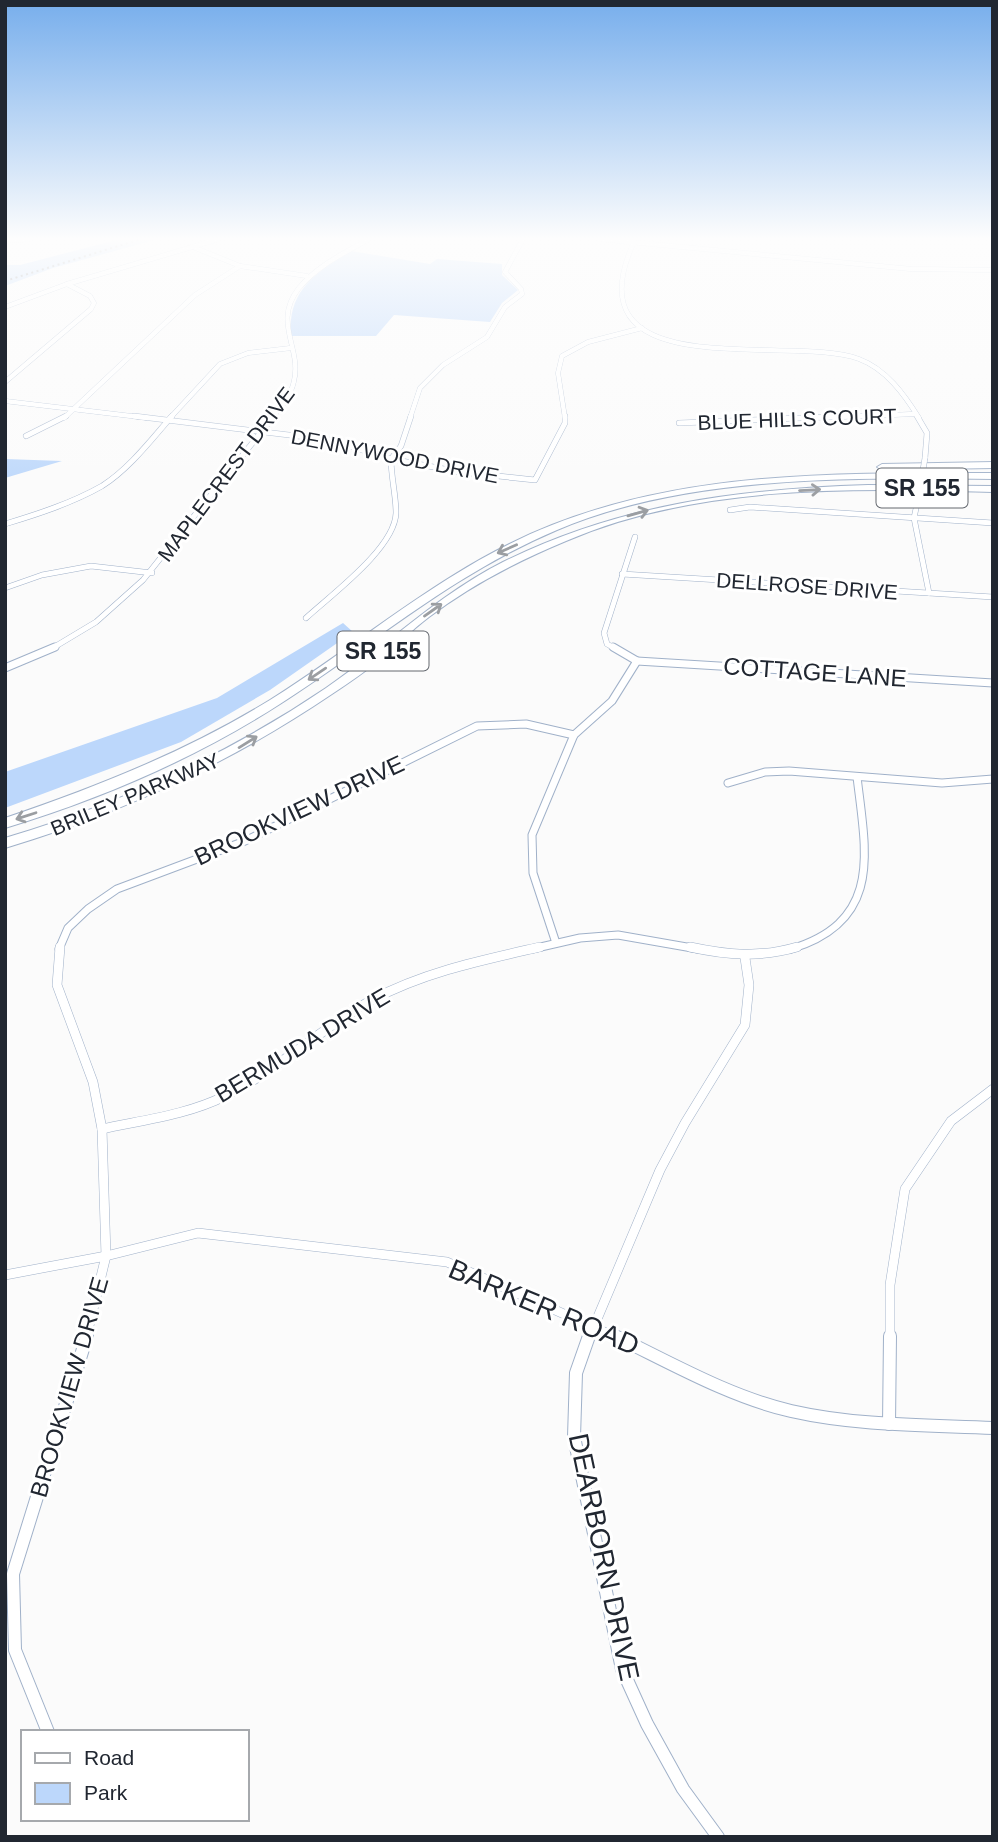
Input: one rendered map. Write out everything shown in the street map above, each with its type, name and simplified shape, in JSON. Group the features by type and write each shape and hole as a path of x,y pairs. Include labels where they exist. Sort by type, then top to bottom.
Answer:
{"highway":[{"path":"764,480 822,470 993,465"},
{"name":"BRILEY PARKWAY","path":"5,823 126,780 199,746 274,702 419,601 500,552 589,515 685,490 764,480 993,476"},
{"path":"851,489 993,497"},
{"name":"BRILEY PARKWAY","path":"5,844 50,831 120,805 213,763 372,660 432,610 508,564 580,532 635,513 682,502 747,493 851,489 993,489"}],"street":[{"path":"5,382 72,325"},
{"path":"26,436 61,421 163,325"},
{"name":"MAPLECREST DRIVE","path":"5,668 69,639 103,618 152,573 288,397 296,381 286,325"},
{"path":"306,618 372,557 388,536 396,515 391,459 401,446 420,388 428,377 479,344 494,325"},
{"path":"638,325 679,343 705,348 733,351 799,349 862,360 875,366 916,414 927,433 914,518 929,593"},
{"name":"DENNYWOOD DRIVE","path":"5,401 330,440 391,459 460,472 535,480 565,423 566,413 556,376 562,356 588,342 642,328"},
{"path":"5,524 46,512 103,485 130,462 220,364 248,353 291,348"},
{"name":"BLUE HILLS COURT","path":"679,423 916,414"},
{"path":"730,510 750,507 993,523"},
{"path":"556,943 533,873 532,835 540,811 575,735 612,701 636,661 607,644 604,633 635,537"},
{"path":"5,588 42,575 91,566 152,573"},
{"name":"DELLROSE DRIVE","path":"622,574 993,597"},
{"name":"COTTAGE LANE","path":"636,661 993,683"},
{"name":"BROOKVIEW DRIVE","path":"47,1730 15,1650 13,1574 95,1309 106,1255 102,1129 93,1082 57,985 58,952 68,928 88,908 117,889 245,841 477,726 503,722 527,724 575,735"},
{"path":"728,783 765,772 942,783 993,779"},
{"name":"BERMUDA DRIVE","path":"102,1129 175,1112 223,1097 273,1069 339,1021 394,989 442,973 556,943 624,935 745,958 792,949 826,932 849,913 862,892 862,817 857,776"},
{"name":"DEARBORN DRIVE","path":"718,1837 683,1789 647,1724 622,1670 574,1437 576,1373 593,1326 660,1170 685,1123 745,1025 749,985 745,958"},
{"path":"889,1424 890,1285 905,1189 951,1121 993,1089"},
{"name":"BARKER ROAD","path":"5,1275 198,1233 447,1262 736,1393 791,1411 889,1424 993,1428"}],"green space":[{"path":"291,325 385,325 376,336 291,336"},
{"path":"5,459 62,461 5,478"},
{"path":"343,623 353,632 270,690 181,742 5,808 5,772 217,698"}]}
